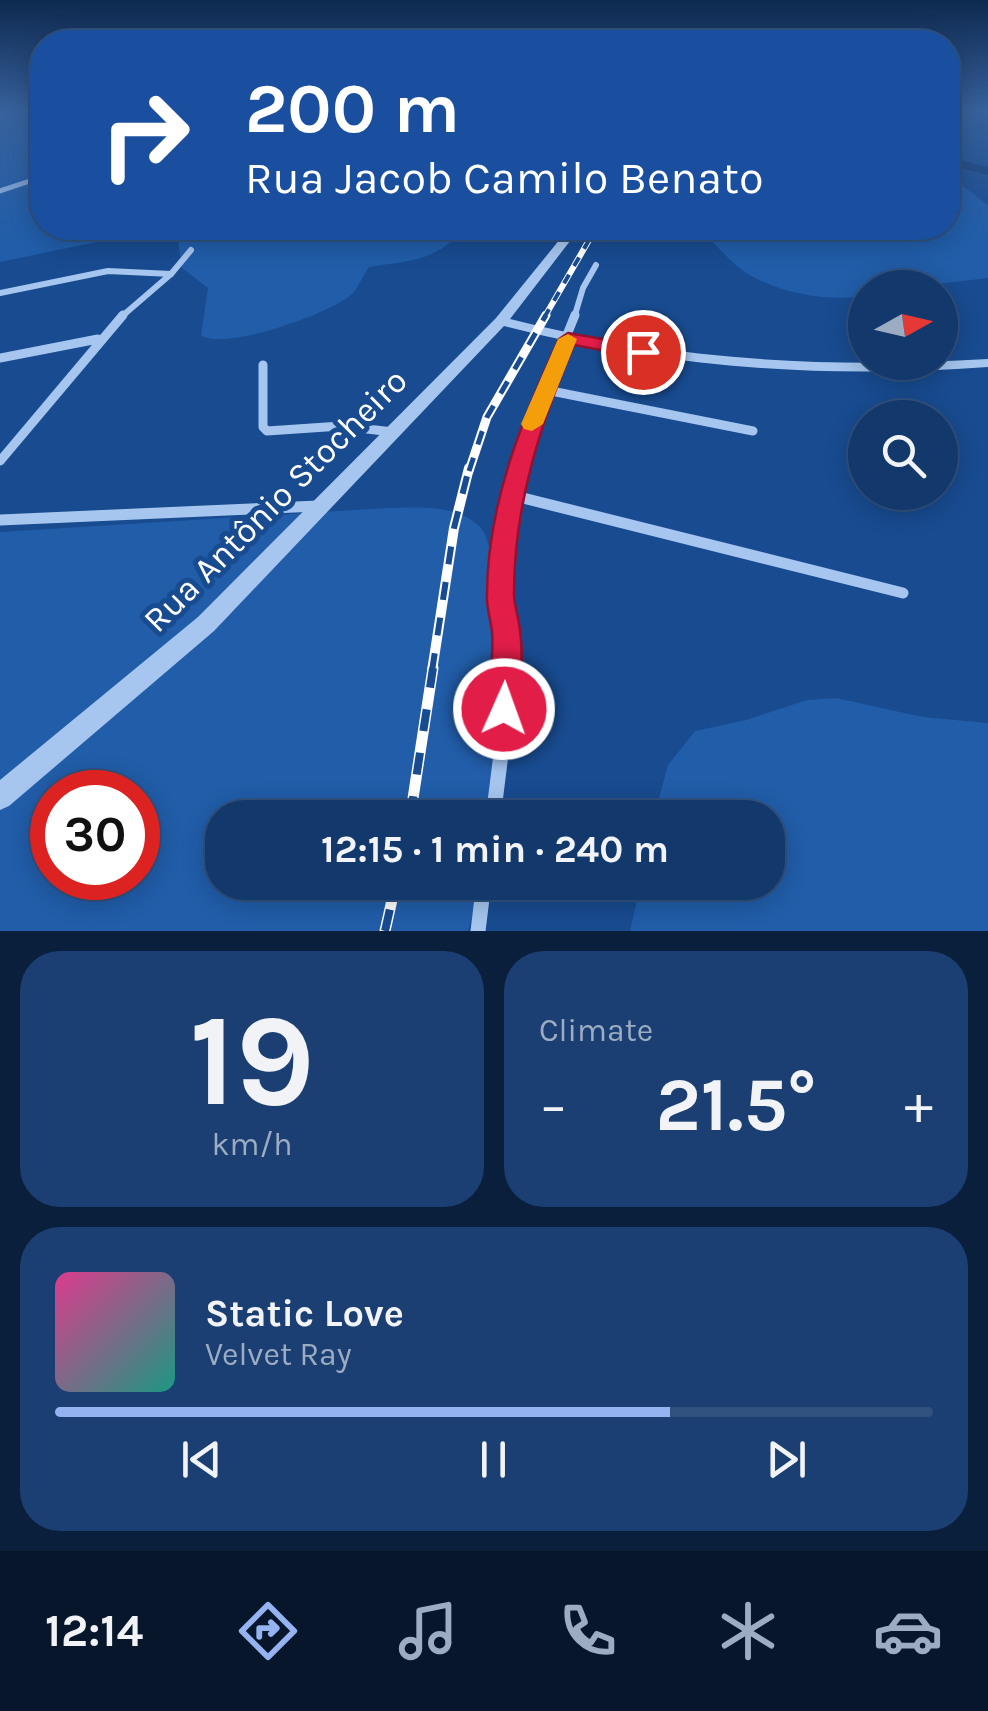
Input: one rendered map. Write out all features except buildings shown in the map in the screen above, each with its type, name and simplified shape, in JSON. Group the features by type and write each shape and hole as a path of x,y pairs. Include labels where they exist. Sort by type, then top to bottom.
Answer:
{"street":[{"path":"0,191 30,181"},
{"name":"Rua Antônio Stocheiro","path":"0,797 206,624 501,321 561,240"},
{"path":"0,461 99,339 125,311 171,274 190,250"},
{"path":"495,800 504,709 506,634 500,598 503,544 522,455 568,339 582,288 596,265"},
{"path":"0,293 113,272 150,270 171,274"},
{"path":"501,321 568,339 712,362 852,372 988,363"},
{"path":"0,358 99,339"},
{"path":"263,365 266,431 341,426 394,432"},
{"path":"546,390 753,430"},
{"path":"514,496 904,593"},
{"path":"0,520 324,506"},
{"path":"478,931 482,900"}],"shaded area":[{"path":"0,153 30,153 30,240 101,240 0,262"},
{"path":"960,184 988,205 988,278 958,282 958,270 848,270 848,298 801,294 770,285 742,270 711,240 960,240"},
{"path":"178,240 453,240 431,254 369,267 352,294 323,311 277,328 231,338 201,335 208,288 182,268"},
{"path":"386,508 449,511 481,528 489,547 496,620 490,800 205,800 205,900 476,900 468,931 0,931 0,532"},
{"path":"836,698 923,717 988,723 988,931 630,931 637,900 785,900 785,800 659,800 668,765 695,731 746,720 807,700"}],"waterway":[{"path":"960,164 988,171"}],"railway":[{"path":"544,318 589,240"},
{"path":"469,471 487,417 546,315"},
{"path":"432,671 454,528 469,468"},
{"path":"413,800 433,668"},
{"path":"385,931 392,900"}],"slow traffic":[{"path":"532,424 568,339"}],"route":[{"path":"504,709 506,634 500,598 503,544 522,455 537,408 568,339 643,352"}]}
